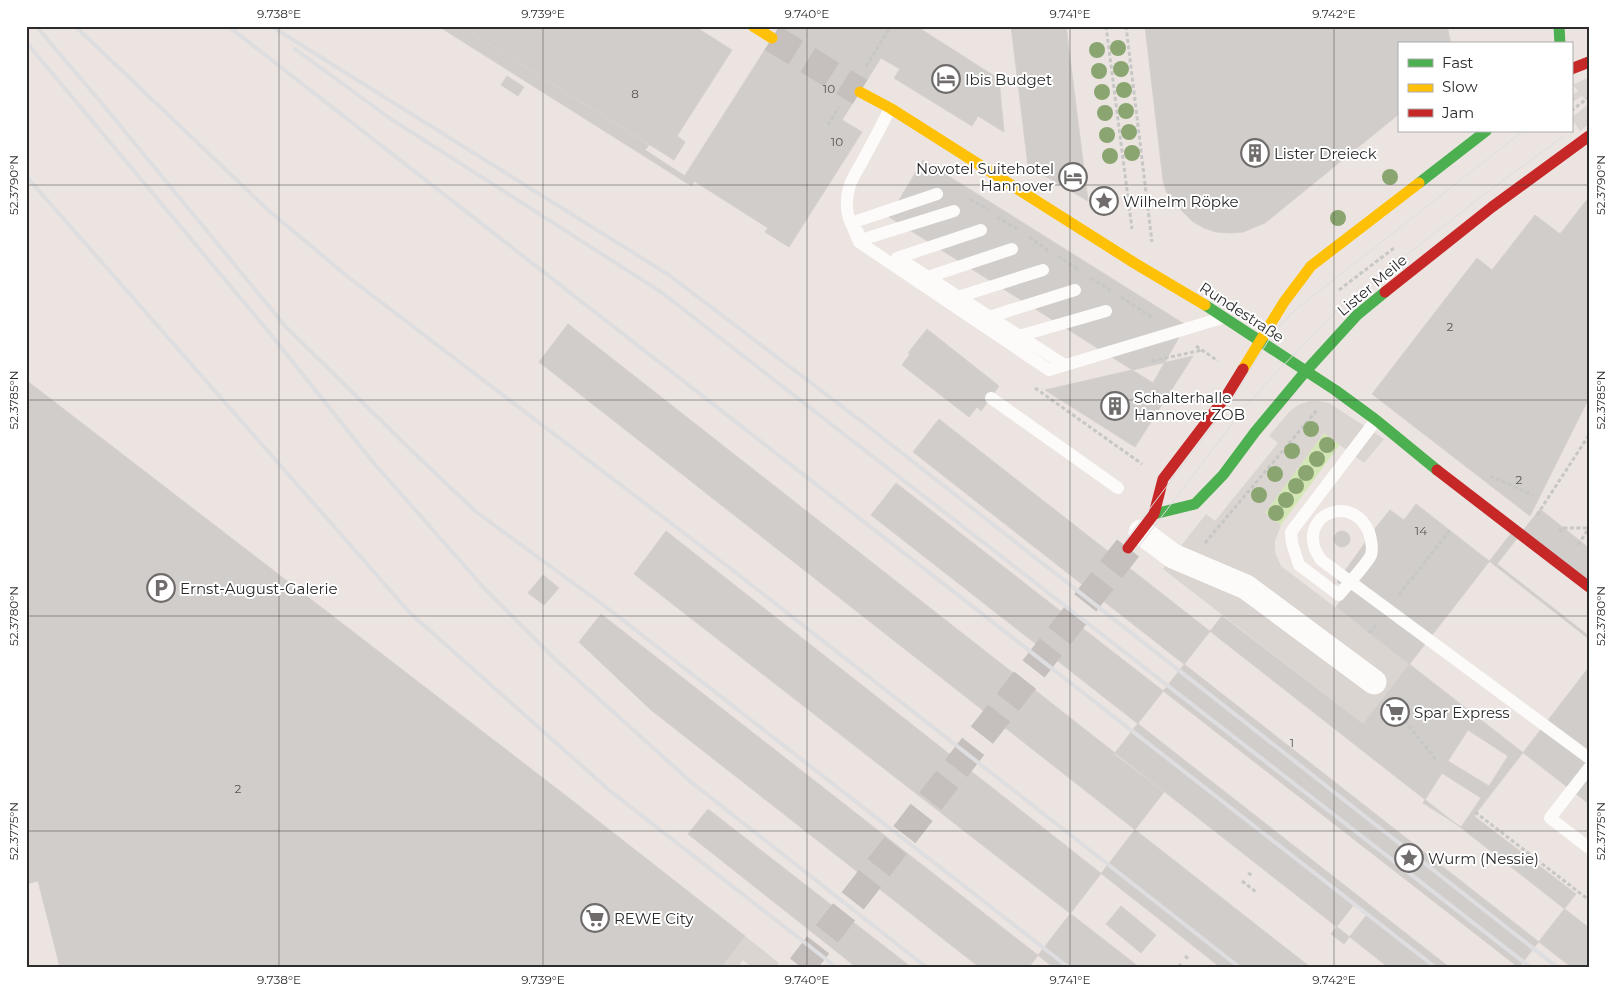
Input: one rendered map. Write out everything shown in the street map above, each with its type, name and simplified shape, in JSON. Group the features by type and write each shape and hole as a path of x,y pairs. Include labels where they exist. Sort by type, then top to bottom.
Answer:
{"street":[{"path":"753,26 772,38"},
{"path":"1559,26 1560,42"},
{"path":"1572,69 1589,62"},
{"name":"Rundestraße","path":"860,92 890,108 1136,264 1224,317 1335,390 1589,587"},
{"path":"1374,682 1246,587 1173,556 1141,532 1163,479 1227,394 1284,302 1312,266 1485,132"},
{"name":"Lister Meile","path":"1141,532 1195,504 1223,475 1255,432 1305,372 1357,315 1492,208 1589,136"}],"lane":[{"path":"890,108 850,184 846,202 858,242 1049,370 1063,364 1224,317"},
{"path":"852,226 937,194"},
{"path":"867,238 954,211"},
{"path":"852,226 897,258 1063,364"},
{"path":"897,258 981,230"},
{"path":"928,277 1012,249"},
{"path":"958,297 1043,270"},
{"path":"988,316 1075,290"},
{"path":"1019,336 1106,311"},
{"path":"991,398 1118,488"},
{"path":"1376,420 1291,532 1292,543 1299,565 1339,595 1350,582 1355,575 1371,554 1371,539 1360,518 1346,510 1332,512 1320,519 1314,531 1314,547 1322,560 1337,572 1345,578 1353,583 1392,613 1589,758"},
{"path":"1589,768 1550,818 1589,848"}],"path":[{"path":"1106,26 1136,264"},
{"path":"1126,26 1155,275"},
{"path":"1572,110 1589,97"},
{"path":"1339,290 1394,248"},
{"path":"1312,266 1339,290 1357,315"},
{"path":"1035,388 1163,479"},
{"path":"1188,562 1335,390"},
{"path":"1523,537 1589,435"},
{"path":"1485,473 1533,495"},
{"path":"1561,528 1589,528"},
{"path":"1580,542 1589,528"},
{"path":"1398,596 1450,530"},
{"path":"1370,633 1381,618"},
{"path":"1374,682 1383,699 1396,709 1436,760"},
{"path":"1475,812 1589,900"},
{"path":"1248,873 1253,876"},
{"path":"1242,881 1256,892"},
{"path":"1185,956 1190,960"}],"green space":[{"path":"1324,433 1340,444 1281,525 1265,513"}],"shaded area":[{"path":"1589,77 1589,103 1582,96 1572,102 1572,95 1578,91 1573,85"},
{"path":"1589,104 1589,124 1580,131 1572,117"},
{"path":"1309,401 1329,403 1384,439 1364,463 1324,433 1265,513 1281,525 1275,541 1275,552 1281,566 1410,664 1363,724 1163,569 1206,514 1215,521 1278,443 1269,436 1289,412 1298,405"},
{"path":"745,936 779,963 776,967 748,967 749,965 743,960 738,967 721,967"}],"building":[{"path":"438,26 460,26 649,145 645,150 685,176 682,180"},
{"path":"460,26 694,26 732,50 677,136 685,142 674,160"},
{"path":"780,26 901,26 842,120 862,132 789,247 765,232 768,228 694,181 692,186 682,180"},
{"path":"901,26 916,26 999,79 1004,132 978,116 972,126 894,78 900,69 881,58"},
{"path":"1011,26 1066,26 1088,201 1028,166"},
{"name":"Lister Dreieck","path":"1145,26 1447,26 1451,42 1398,42 1398,115 1265,223 1243,232 1216,232 1204,228 1192,221 1173,202 1166,191 1163,180"},
{"path":"507,76 524,87 518,96 501,85"},
{"path":"923,160 1186,325 1153,383 889,217"},
{"path":"1589,197 1589,398 1530,516 1372,394 1477,258 1492,270 1535,215 1560,234"},
{"path":"568,324 1388,967 1310,967 539,362"},
{"path":"927,329 999,386 981,411 977,407 969,417 902,365 910,354 908,353"},
{"name":"Schalterhalle Hannover ZOB","path":"1193,356 1135,447 1045,390"},
{"name":"Ernst-August-Galerie","path":"26,380 745,936 721,967 60,967 38,881 26,884"},
{"path":"939,419 1589,928 1589,967 1571,967 913,452"},
{"path":"896,483 1518,967 1449,967 871,515"},
{"path":"1416,504 1589,639 1589,804 1336,607 1349,590 1337,582 1377,526 1390,510 1404,520"},
{"path":"1540,509 1589,548 1589,636 1497,564"},
{"path":"1516,527 1589,587 1589,667 1474,816 1576,894 1519,967 1029,967 1164,792 1114,754 1222,616 1363,724","holes":["1468,730 1508,756 1489,786 1448,761","1442,773 1481,798 1461,827 1423,803","1355,903 1368,913 1344,944 1331,934"]},
{"path":"666,531 1220,967 1139,967 634,574"},
{"path":"1342,531 1348,533 1350,539 1348,545 1342,547 1336,545 1334,539 1336,533"},
{"path":"543,575 559,588 544,605 528,593"},
{"path":"601,614 1053,967 979,967 651,710 579,642"},
{"path":"708,809 911,967 856,967 688,834"},
{"path":"1121,906 1156,935 1141,953 1106,924"}],"tunnel":[{"path":"772,38 860,92"},
{"path":"801,967 1128,548"}],"tram line":[{"path":"1123,544 1232,400 1273,333 1295,310 1522,132"},
{"path":"1134,553 1245,407 1340,307 1486,193 1564,136"}],"railway":[{"path":"36,26 286,327 475,511 606,607 1068,967"},
{"path":"75,26 268,210 348,277 735,572 1239,967"},
{"path":"228,26 1435,967"},
{"path":"271,26 669,275 865,424 1557,967"},
{"path":"26,42 268,331 372,461 485,589 558,662 691,782 926,967"},
{"path":"295,49 388,117 661,292 1530,967"},
{"path":"26,176 410,613 609,790 836,967"}],"traffic: fast":[{"path":"1559,26 1560,42"},
{"path":"1419,183 1485,132"},
{"path":"1154,514 1195,504 1223,475 1255,432 1305,372 1357,315 1385,292"},
{"path":"1205,305 1335,390 1376,420 1437,470"}],"traffic: slow":[{"path":"753,26 772,38"},
{"path":"860,92 890,108 1136,264 1205,305"},
{"path":"1243,369 1284,302 1311,266 1419,183"}],"traffic: jam":[{"path":"1572,69 1589,62"},
{"path":"1385,292 1492,207 1589,136"},
{"path":"1128,548 1154,514 1163,479 1227,395 1243,369"},
{"path":"1437,470 1589,587"}],"place":[{"name":"Ibis Budget","path":"946,79"},
{"name":"Lister Dreieck","path":"1255,153"},
{"name":"Novotel Suitehotel Hannover","path":"1073,177"},
{"name":"Wilhelm Röpke","path":"1104,201"},
{"name":"Schalterhalle Hannover ZOB","path":"1115,406"},
{"name":"Ernst-August-Galerie","path":"161,588"},
{"name":"Spar Express","path":"1395,712"},
{"name":"Wurm (Nessie)","path":"1409,858"},
{"name":"REWE City","path":"595,918"}]}
